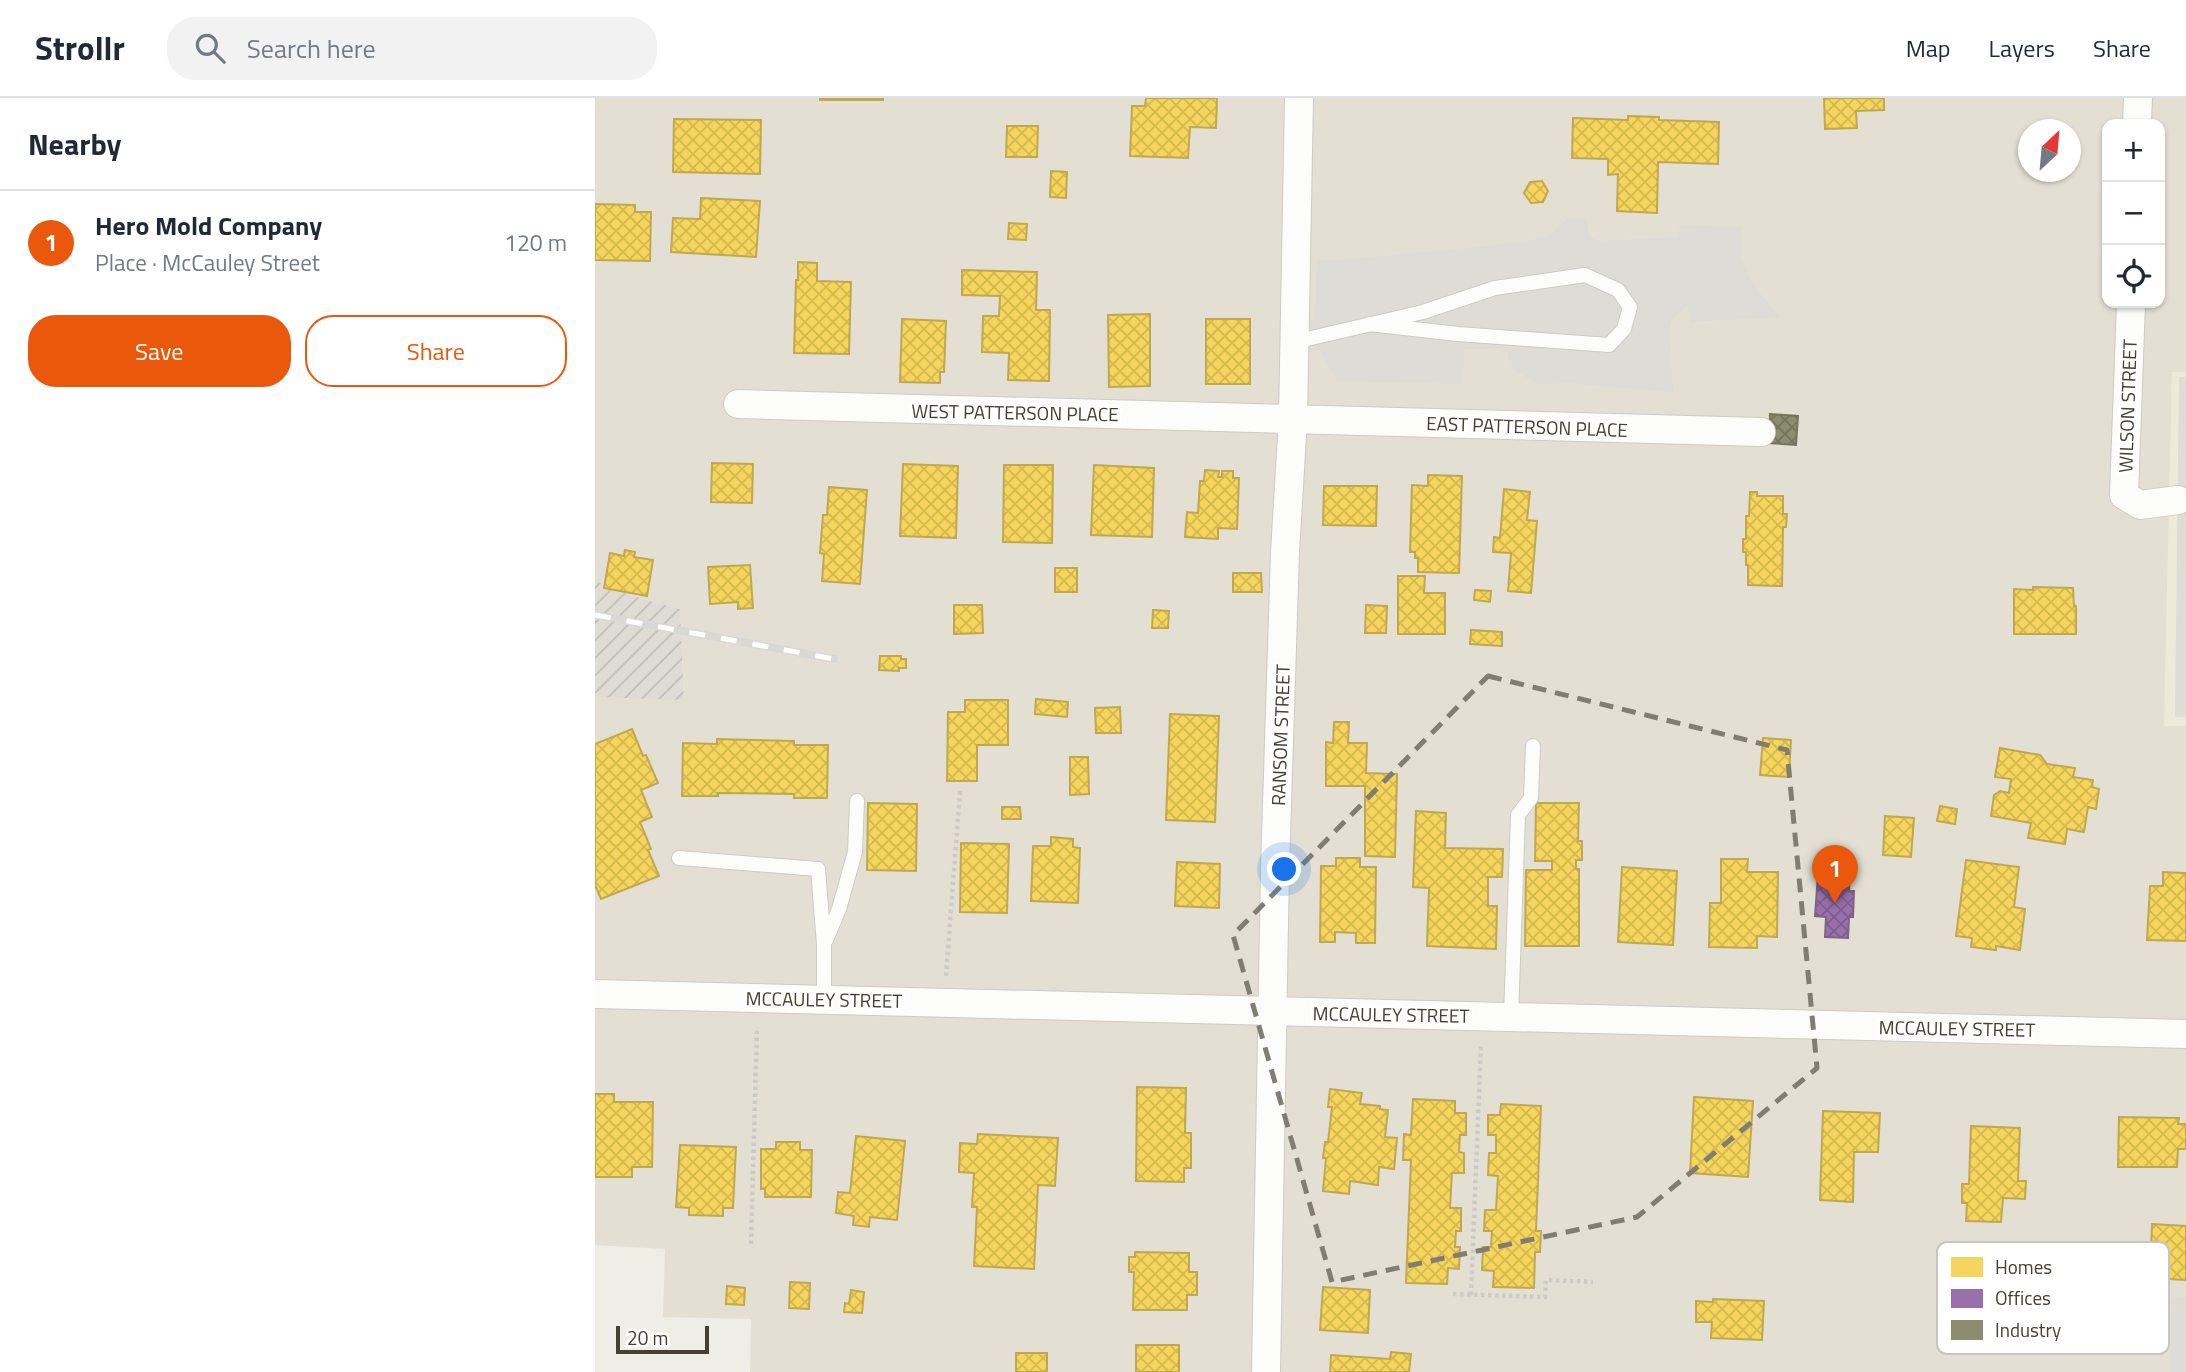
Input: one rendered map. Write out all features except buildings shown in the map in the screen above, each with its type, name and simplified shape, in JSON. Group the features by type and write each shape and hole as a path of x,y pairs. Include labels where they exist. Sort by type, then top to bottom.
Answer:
{"street":[{"name":"RANSOM STREET","path":"1266,1372 1273,1011 1285,552 1293,419 1299,98"},
{"path":"2137,119 2138,98"},
{"name":"WILSON STREET","path":"2131,308 2124,495 2140,505 2182,500"},
{"name":"WEST PATTERSON PLACE","path":"738,404 1293,419"},
{"name":"EAST PATTERSON PLACE","path":"1293,419 1761,432"},
{"name":"MCCAULEY STREET","path":"595,994 2186,1034"}],"lane":[{"path":"1294,342 1370,324 1423,312 1495,288 1585,275 1618,290 1630,307 1624,329 1609,345 1458,334 1370,324"},
{"path":"1511,1017 1518,815 1531,798 1533,746"},
{"path":"824,945 839,909 855,852 857,801"},
{"path":"679,858 818,869 824,945 824,999"}],"path":[{"path":"946,977 960,791"},
{"path":"751,1244 757,1027"},
{"path":"1471,1295 1481,1044"},
{"path":"1453,1294 1545,1297 1546,1280 1593,1282"}],"highlighted area":[{"path":"1488,676 1787,750 1817,1068 1637,1217 1332,1282 1233,935"}],"shaded area":[{"path":"595,98 2186,98 2186,1372 750,1372 751,1319 663,1317 665,1249 595,1245 595,697 684,699 680,609 595,581"},
{"path":"1568,218 1586,220 1590,236 1597,241 1678,237 1680,225 1742,227 1741,259 1753,285 1780,317 1690,322 1688,305 1672,320 1669,330 1673,392 1568,383 1537,384 1510,367 1508,352 1497,349 1464,349 1463,384 1337,381 1320,350 1303,352 1305,320 1315,319 1317,260 1497,245 1547,237"},
{"path":"2172,372 2186,372 2186,726 2164,726"},
{"path":"2179,377 2186,377 2186,717 2175,717"},
{"path":"595,581 680,609 684,700 595,697"},
{"path":"2172,1297 2186,1298 2186,1372 2171,1372"}],"railway":[{"path":"595,615 834,659"}],"place":[{"name":"Hero Mold Company","path":"1835,903"}]}
